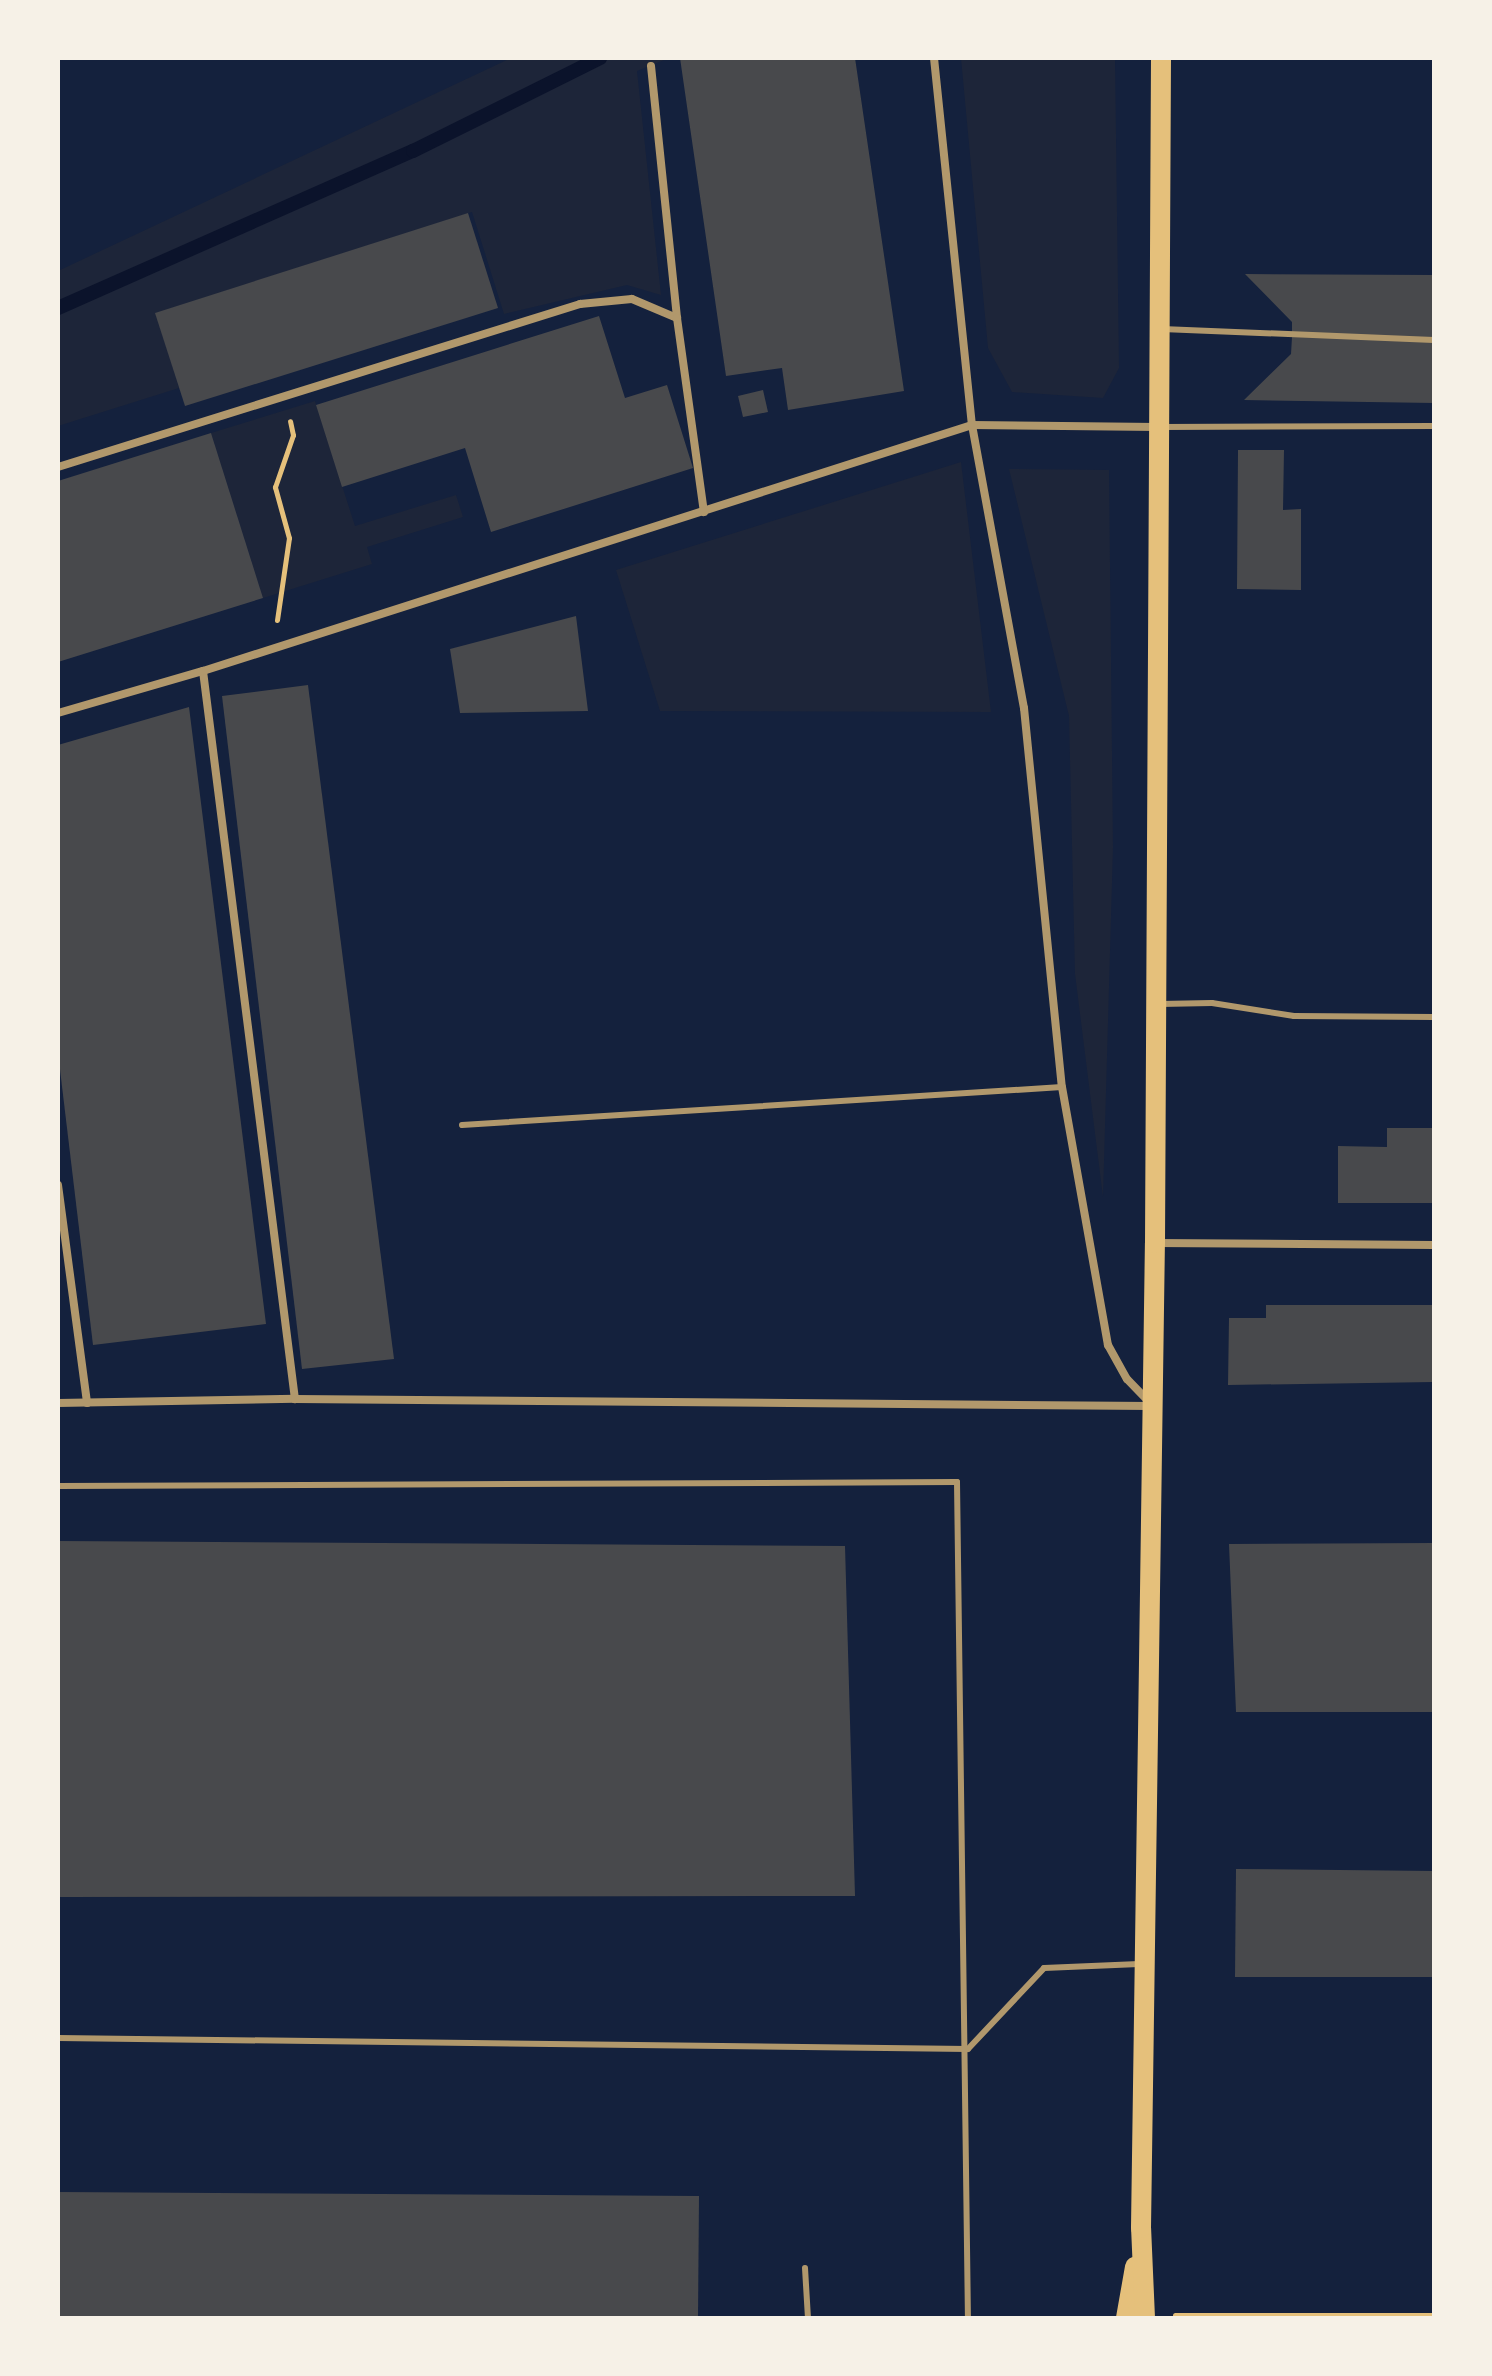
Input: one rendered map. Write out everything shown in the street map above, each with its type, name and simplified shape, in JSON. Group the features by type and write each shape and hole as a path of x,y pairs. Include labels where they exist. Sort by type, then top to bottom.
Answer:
{"main road":[{"path":"1139,2317 1155,1243 1161,58"}],"street":[{"path":"934,58 972,425 1024,708 1062,1087 1108,1345 1127,1379 1152,1406"},
{"path":"651,66 677,318 704,512"},
{"path":"58,467 580,304 632,299 677,318"},
{"path":"58,713 203,671 972,425 1161,427"},
{"path":"203,671 295,1399"},
{"path":"58,1185 87,1403"},
{"path":"1155,1243 1434,1245"},
{"path":"58,1403 295,1399 1152,1406"}],"lane":[{"path":"1162,329 1434,340"},
{"path":"1161,427 1434,426"},
{"path":"1157,1004 1212,1003 1294,1016 1434,1017"},
{"path":"462,1125 1062,1087"},
{"path":"58,1486 957,1482 968,2049 968,2318"},
{"path":"58,2038 968,2049 1044,1968 1145,1963"},
{"path":"805,2268 808,2318"}],"path":[{"path":"277,647 278,593 289,538 275,487 293,435 285,396"},
{"path":"1139,2317 1434,2315"}],"shaded area":[{"path":"511,58 669,58 637,71 661,295 627,285 504,314 472,212 156,313 179,388 58,426 58,271"},
{"path":"961,58 1115,58 1119,368 1103,398 1012,392 988,348"},
{"path":"315,401 355,526 456,495 463,517 367,547 372,564 263,598 211,433"},
{"path":"961,462 991,712 660,711 616,570"},
{"path":"1009,469 1109,470 1113,847 1103,1197 1075,974 1069,716"}],"building":[{"path":"680,58 855,58 904,391 788,410 782,368 726,376"},
{"path":"468,213 498,308 185,406 155,313"},
{"path":"1245,274 1434,275 1434,403 1244,400 1291,354 1292,337 1292,322"},
{"path":"599,316 625,398 667,385 693,468 491,532 465,448 342,487 316,405"},
{"path":"763,390 768,412 743,417 738,396"},
{"path":"211,433 263,598 58,662 58,481"},
{"path":"1238,450 1284,450 1283,510 1301,509 1301,590 1237,589"},
{"path":"576,616 588,711 460,713 450,649"},
{"path":"308,685 394,1359 302,1369 222,696"},
{"path":"189,707 266,1324 93,1345 58,1053 58,745"},
{"path":"1387,1128 1434,1128 1434,1203 1338,1203 1338,1146 1387,1147"},
{"path":"1266,1305 1434,1305 1434,1382 1228,1385 1229,1318 1266,1318"},
{"path":"58,1541 845,1546 855,1896 58,1897"},
{"path":"1434,1543 1434,1712 1236,1712 1229,1544"},
{"path":"1236,1869 1434,1871 1434,1977 1235,1977"},
{"path":"58,2192 699,2196 698,2318 58,2318"}],"waterway":[{"path":"58,308 413,151 600,58"}]}
